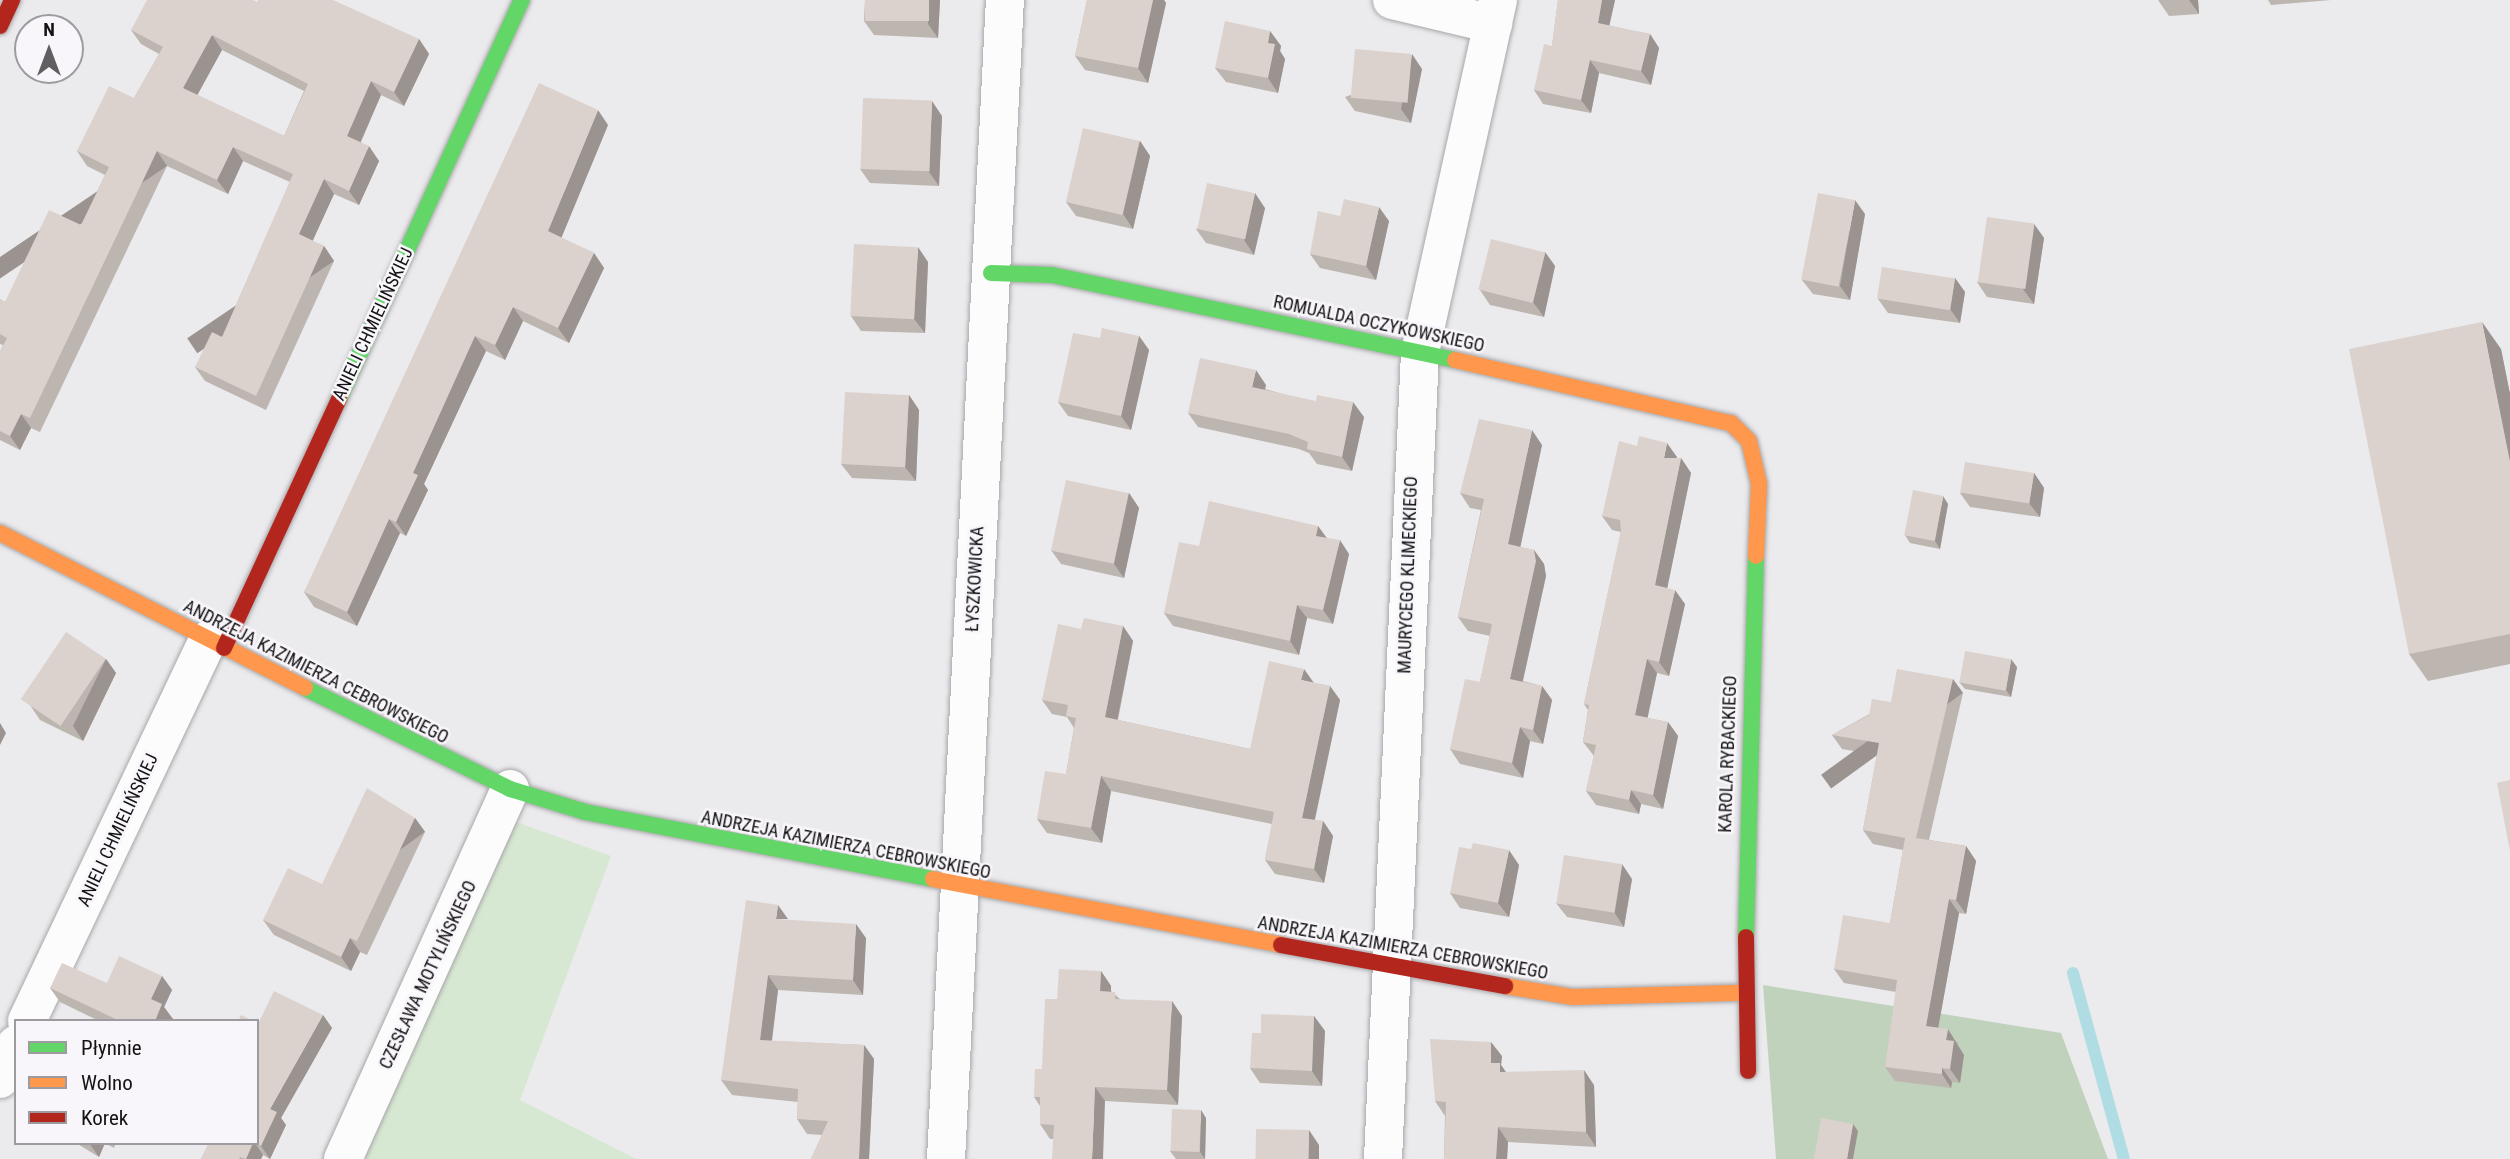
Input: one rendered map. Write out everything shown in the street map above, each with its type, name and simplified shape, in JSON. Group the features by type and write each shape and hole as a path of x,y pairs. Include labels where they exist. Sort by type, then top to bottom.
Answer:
{"street":[{"path":"0,26 12,0"},
{"name":"ANIELI CHMIELIŃSKIEJ","path":"28,1019 216,644 522,0"},
{"name":"ŁYSZKOWICKA","path":"946,1159 1005,0"},
{"path":"1392,0 1495,12"},
{"name":"MAURYCEGO KLIMECKIEGO","path":"1383,1159 1420,352 1495,12"},
{"name":"ROMUALDA OCZYKOWSKIEGO","path":"991,273 1052,275 1706,413 1731,423 1749,441"},
{"name":"KAROLA RYBACKIEGO","path":"1748,1071 1742,993 1759,484 1749,441"},
{"name":"ANDRZEJA KAZIMIERZA CEBROWSKIEGO","path":"0,533 216,644 510,789 585,812 958,888 1391,968 1573,997 1742,993"},
{"name":"CZESŁAWA MOTYLIŃSKIEGO","path":"343,1159 510,789"},
{"path":"0,1079 14,1049"}],"green space":[{"path":"497,815 611,856 520,1100 636,1159 354,1159"},
{"path":"1763,985 2061,1033 2108,1159 1776,1159"}],"building":[{"path":"147,0 333,0 419,39 394,92 371,81 347,136 369,146 349,191 324,179 299,234 324,246 256,396 195,367 212,332 222,337 293,174 233,147 217,180 157,151 30,418 21,414 10,436 0,431 0,352 7,338 0,334 0,299 5,302 49,210 81,225 109,167 77,151 109,86 134,98 163,47 131,30","holes":["212,35 308,84 284,136 183,88"]},
{"path":"865,0 929,0 929,21 865,21"},
{"path":"1087,0 1153,0 1138,68 1075,56"},
{"path":"1558,0 1602,0 1598,23 1650,34 1641,71 1590,60 1581,100 1534,90 1544,44 1552,46"},
{"path":"1225,21 1270,31 1268,43 1275,44 1268,78 1215,68"},
{"path":"1355,49 1412,54 1408,103 1351,98"},
{"path":"539,83 598,110 548,231 594,253 558,328 513,307 495,345 475,336 413,473 418,475 396,522 389,519 347,612 304,592"},
{"path":"863,98 932,100 929,171 861,169"},
{"path":"1083,128 1140,141 1122,215 1066,202"},
{"path":"1207,183 1255,193 1245,239 1197,229"},
{"path":"1818,193 1855,200 1839,287 1801,279"},
{"path":"1344,199 1379,207 1366,266 1310,254 1318,211 1340,216"},
{"path":"1987,217 2035,224 2025,289 1978,282"},
{"path":"1491,239 1545,253 1533,303 1478,289"},
{"path":"854,244 918,247 914,319 850,316"},
{"path":"1882,267 1955,279 1950,310 1877,299"},
{"path":"2482,322 2510,462 2510,634 2409,654 2349,349"},
{"path":"1102,328 1139,336 1121,416 1058,402 1073,333 1100,338"},
{"path":"1200,358 1256,370 1252,387 1316,401 1317,395 1353,402 1342,457 1307,449 1308,442 1289,434 1188,413"},
{"path":"845,392 909,395 905,467 841,464"},
{"path":"1479,419 1532,430 1508,544 1534,550 1536,561 1510,679 1542,686 1533,730 1520,727 1512,763 1450,749 1465,679 1480,682 1492,624 1458,617 1484,499 1460,493"},
{"path":"1639,436 1667,443 1664,458 1681,458 1655,585 1675,590 1659,662 1647,659 1635,715 1668,722 1653,795 1631,790 1629,800 1586,791 1596,745 1583,742 1589,705 1584,704 1621,531 1620,520 1602,516 1619,441 1637,446"},
{"path":"1965,462 2034,473 2029,504 1960,493"},
{"path":"1066,480 1129,493 1114,564 1051,550"},
{"path":"1913,490 1943,496 1935,541 1904,535"},
{"path":"1209,501 1318,526 1316,536 1340,540 1323,610 1297,605 1290,641 1164,613 1179,542 1199,546"},
{"path":"1084,618 1123,626 1105,717 1250,749 1269,661 1304,669 1301,680 1330,686 1302,818 1323,821 1314,869 1265,860 1274,812 1101,776 1091,828 1037,819 1045,771 1066,774 1076,718 1066,716 1068,705 1042,700 1058,624 1081,629"},
{"path":"66,632 106,659 60,726 21,699"},
{"path":"1965,651 2011,659 2006,691 1959,683"},
{"path":"1897,669 1953,679 1916,838 1966,846 1956,900 1949,899 1926,1026 1948,1029 1946,1040 1954,1041 1950,1069 1942,1068 1942,1074 1885,1067 1897,980 1834,969 1843,915 1890,923 1905,838 1863,830 1879,743 1832,735 1869,715 1872,699 1891,702"},
{"path":"2510,780 2510,851 2497,783"},
{"path":"367,788 415,818 357,941 350,938 341,957 263,920 288,868 322,884"},
{"path":"1473,843 1509,850 1498,903 1450,893 1459,847 1471,849"},
{"path":"1564,855 1622,864 1615,913 1556,903"},
{"path":"746,900 778,905 776,919 856,924 853,980 768,975 760,1040 864,1045 859,1159 811,1159 828,1121 797,1119 798,1089 721,1080"},
{"path":"119,956 162,976 151,999 162,1004 156,1019 116,1019 50,988 62,963 107,983"},
{"path":"1059,969 1101,971 1100,991 1115,992 1115,999 1172,1001 1167,1090 1095,1087 1092,1159 1052,1159 1054,1125 1040,1124 1040,1097 1034,1097 1035,1069 1042,1069 1045,999 1057,999"},
{"path":"274,991 323,1015 270,1109 277,1112 261,1146 259,1145 259,1022"},
{"path":"1261,1014 1314,1016 1312,1071 1250,1068 1252,1033 1261,1033"},
{"path":"1430,1039 1491,1042 1491,1063 1500,1063 1500,1072 1584,1070 1586,1132 1498,1127 1496,1159 1444,1159 1446,1102 1435,1101"},
{"path":"1172,1109 1201,1110 1200,1152 1171,1151"},
{"path":"1821,1118 1853,1124 1847,1159 1814,1159"},
{"path":"1256,1129 1309,1130 1308,1159 1255,1159"},
{"path":"208,1145 252,1145 246,1159 201,1159"}],"waterway":[{"path":"2073,973 2124,1159"}],"traffic: fast":[{"path":"339,399 522,0"},
{"path":"991,273 1052,275 1455,360"},
{"path":"1746,937 1756,556"},
{"path":"305,688 510,789 585,812 933,879"}],"traffic: slow":[{"path":"1455,360 1731,423 1749,441 1759,484 1756,556"},
{"path":"0,533 305,688"},
{"path":"933,879 1281,945"},
{"path":"1505,986 1573,997 1742,993"}],"traffic: jam":[{"path":"0,26 12,0"},
{"path":"224,648 339,399"},
{"path":"1746,937 1748,1071"},
{"path":"1281,945 1505,986"}]}
